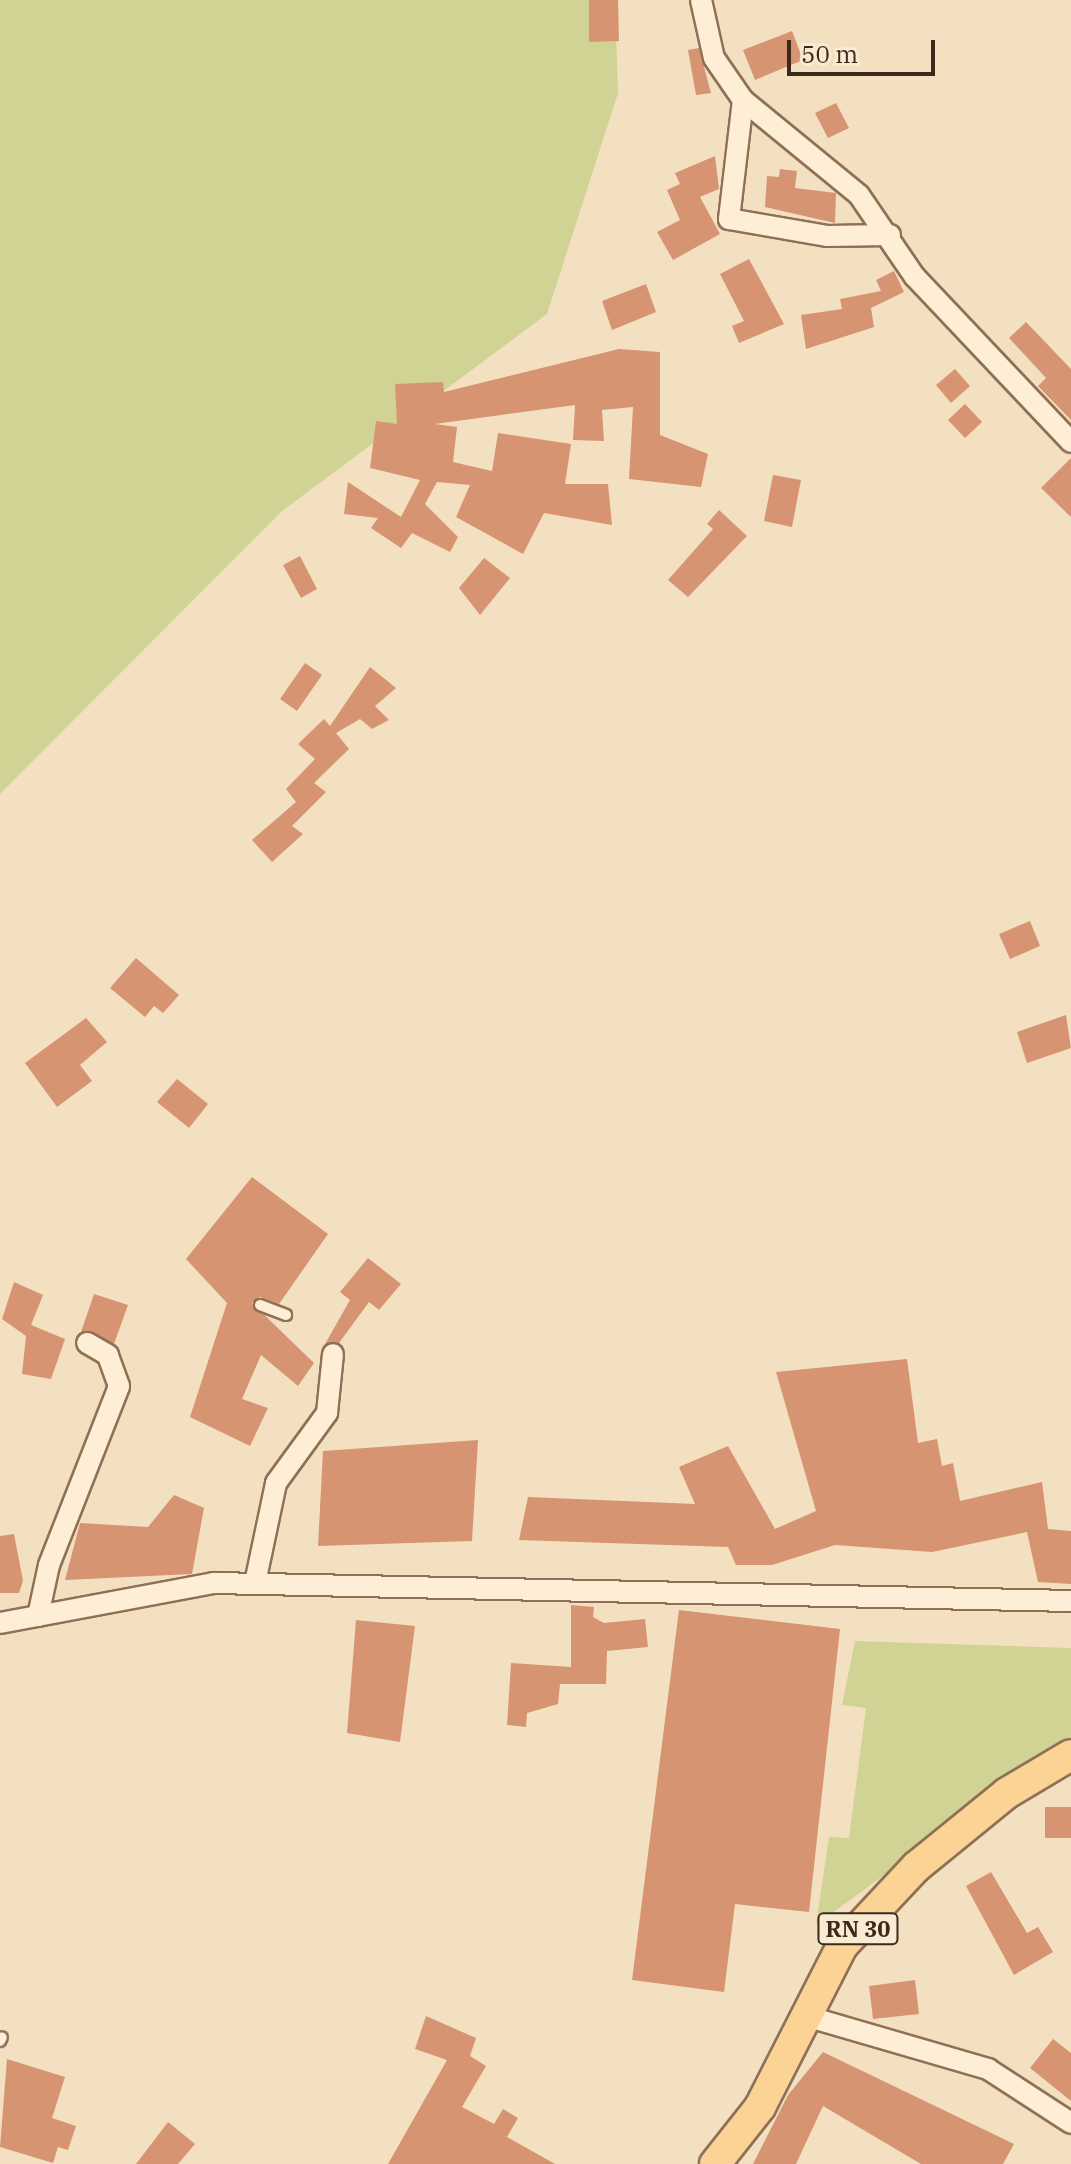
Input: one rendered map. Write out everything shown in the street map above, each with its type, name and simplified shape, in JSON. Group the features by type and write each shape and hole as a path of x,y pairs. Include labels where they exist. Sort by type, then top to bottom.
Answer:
{"main road":[{"name":"RN 30","path":"715,2164 760,2107 802,2015 842,1946 916,1867 1007,1793 1071,1755"}],"street":[{"path":"701,0 714,58 743,100 859,195 890,235 915,277 1071,442"},
{"path":"743,100 729,219 827,236 890,235"},
{"path":"38,1616 49,1565 119,1386 108,1355 87,1343"},
{"path":"255,1583 276,1483 327,1413 333,1354"},
{"path":"0,1623 213,1583 1071,1601"},
{"path":"802,2015 988,2069 1071,2123"}],"lane":[{"path":"260,1305 286,1315"}],"green space":[{"path":"0,0 615,0 618,93 547,314 282,511 0,794"},
{"path":"855,1641 1071,1648 1071,1738 816,1925 829,1837 849,1838 866,1708 842,1705"}],"building":[{"path":"589,0 618,0 619,41 589,42"},
{"path":"792,31 803,60 755,80 743,50"},
{"path":"699,48 711,93 696,95 688,50"},
{"path":"836,103 849,128 828,138 815,113"},
{"path":"715,156 719,189 700,197 720,234 673,260 657,232 680,220 667,190 680,184 675,173"},
{"path":"780,169 797,171 795,188 836,193 835,223 765,207 767,176 779,177"},
{"path":"749,259 784,324 739,343 732,326 744,321 720,274"},
{"path":"894,271 904,292 871,308 874,327 806,349 801,315 842,309 840,299 881,291 876,280"},
{"path":"646,284 656,312 612,330 602,301"},
{"path":"1026,322 1071,369 1071,420 1038,386 1046,378 1009,338"},
{"path":"619,349 660,352 660,435 708,454 701,487 629,479 633,407 602,410 604,441 573,440 575,405 435,424 457,427 453,462 492,471 498,433 571,444 565,484 608,484 612,525 544,513 523,554 456,517 470,485 437,482 425,504 458,537 450,552 412,533 401,548 371,528 378,518 344,514 348,482 401,517 420,480 370,468 376,421 397,424 395,384 443,382 444,392"},
{"path":"955,369 970,386 951,403 936,385"},
{"path":"965,404 982,422 965,438 948,420"},
{"path":"1071,458 1071,517 1041,488"},
{"path":"773,475 801,480 792,527 764,521"},
{"path":"719,510 747,536 688,597 668,580 713,529 707,524"},
{"path":"300,556 317,589 301,598 283,565"},
{"path":"484,558 510,578 480,615 459,588"},
{"path":"305,663 322,675 297,711 280,699"},
{"path":"370,667 396,688 375,706 389,720 372,729 360,719 336,733 349,749 314,783 326,792 292,826 303,834 272,862 252,840 296,802 286,789 315,759 298,744 324,719 330,726"},
{"path":"1030,921 1040,946 1010,959 999,934"},
{"path":"136,958 179,995 163,1013 154,1006 145,1017 110,988"},
{"path":"1066,1015 1071,1048 1027,1063 1017,1032"},
{"path":"86,1018 107,1042 80,1065 92,1081 57,1107 25,1063"},
{"path":"177,1079 208,1104 189,1128 157,1102"},
{"path":"252,1177 328,1234 279,1304 260,1297 252,1303 314,1363 298,1386 261,1355 242,1399 268,1408 250,1446 190,1417 227,1303 186,1259"},
{"path":"368,1258 401,1284 379,1310 369,1302 339,1343 325,1344 350,1300 340,1292"},
{"path":"14,1282 43,1295 31,1325 65,1339 51,1379 22,1374 26,1336 2,1319"},
{"path":"94,1294 128,1305 114,1344 81,1332"},
{"path":"907,1359 918,1443 937,1439 942,1466 953,1463 960,1501 1042,1482 1048,1529 1071,1531 1071,1584 1038,1582 1027,1532 932,1552 835,1545 772,1565 736,1565 728,1547 519,1540 528,1497 695,1504 679,1467 728,1446 775,1529 816,1511 776,1372"},
{"path":"478,1440 472,1541 318,1546 323,1451"},
{"path":"174,1495 204,1508 192,1574 65,1580 80,1523 148,1527"},
{"path":"14,1534 23,1581 19,1593 0,1593 0,1536"},
{"path":"571,1605 594,1607 593,1617 604,1623 645,1619 648,1647 607,1651 606,1684 560,1684 558,1704 527,1713 526,1727 507,1725 511,1663 571,1667"},
{"path":"679,1610 840,1629 809,1912 735,1904 724,1992 632,1980"},
{"path":"356,1620 415,1626 400,1742 347,1733"},
{"path":"1045,1807 1071,1807 1071,1838 1045,1838"},
{"path":"991,1872 1027,1933 1038,1927 1053,1952 1014,1975 966,1886"},
{"path":"915,1980 919,2014 873,2019 869,1986"},
{"path":"426,2016 476,2038 470,2056 486,2066 462,2107 494,2124 503,2109 518,2118 507,2137 555,2164 388,2164 447,2060 415,2049"},
{"path":"1053,2039 1071,2053 1071,2101 1030,2068"},
{"path":"823,2052 1014,2144 1003,2164 921,2164 823,2106 796,2164 753,2164 788,2095"},
{"path":"7,2059 65,2077 52,2118 76,2126 68,2150 58,2147 53,2163 0,2147"},
{"path":"168,2122 195,2144 178,2164 136,2164"}]}
